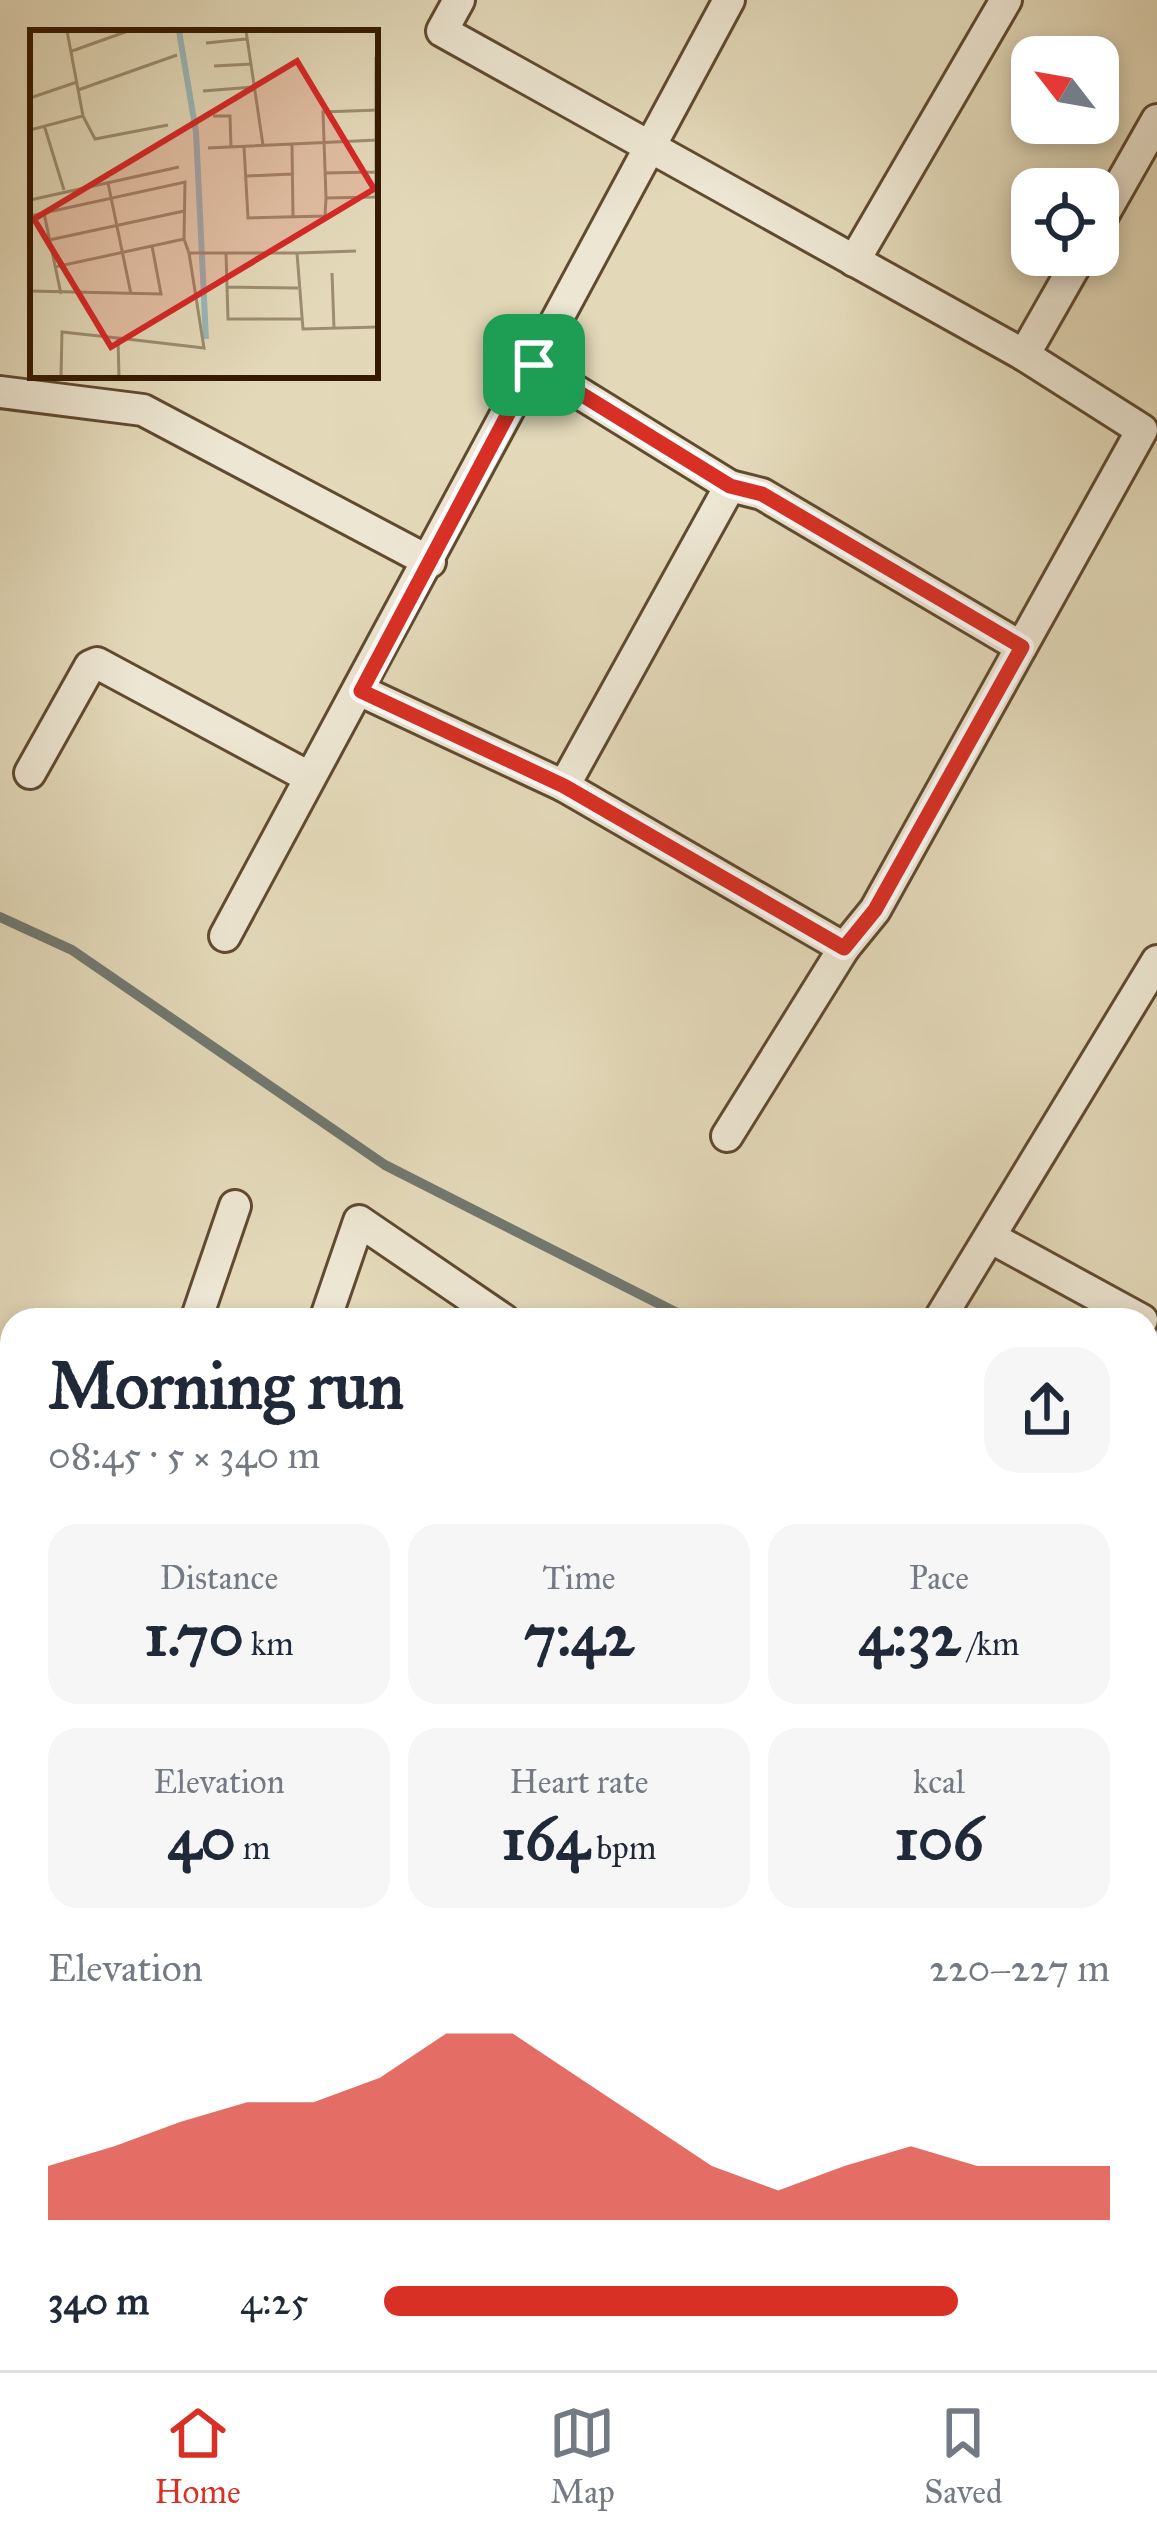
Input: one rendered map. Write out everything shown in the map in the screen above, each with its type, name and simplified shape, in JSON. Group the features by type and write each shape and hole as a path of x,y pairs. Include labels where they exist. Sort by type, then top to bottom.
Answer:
{"street":[{"path":"459,0 442,31 1024,356 1142,430 875,910 844,948 727,1136"},
{"path":"226,936 729,0"},
{"path":"854,261 1006,0"},
{"path":"1119,187 1157,120"},
{"path":"1024,356 1069,276"},
{"path":"534,365 730,486 762,494 1022,647"},
{"path":"0,392 143,410 430,562"},
{"path":"564,786 730,486"},
{"path":"30,772 90,666 98,663 309,777"},
{"path":"361,691 564,786 844,948"},
{"path":"947,1308 1157,961"},
{"path":"200,1308 235,1206"},
{"path":"329,1308 359,1221 486,1308"},
{"path":"990,1237 1120,1308"}],"waterway":[{"path":"0,917 72,950 385,1165 667,1308"}],"route":[{"path":"534,365 730,486 762,494 1022,647 875,910 844,948 564,786 361,691 534,365"}]}
